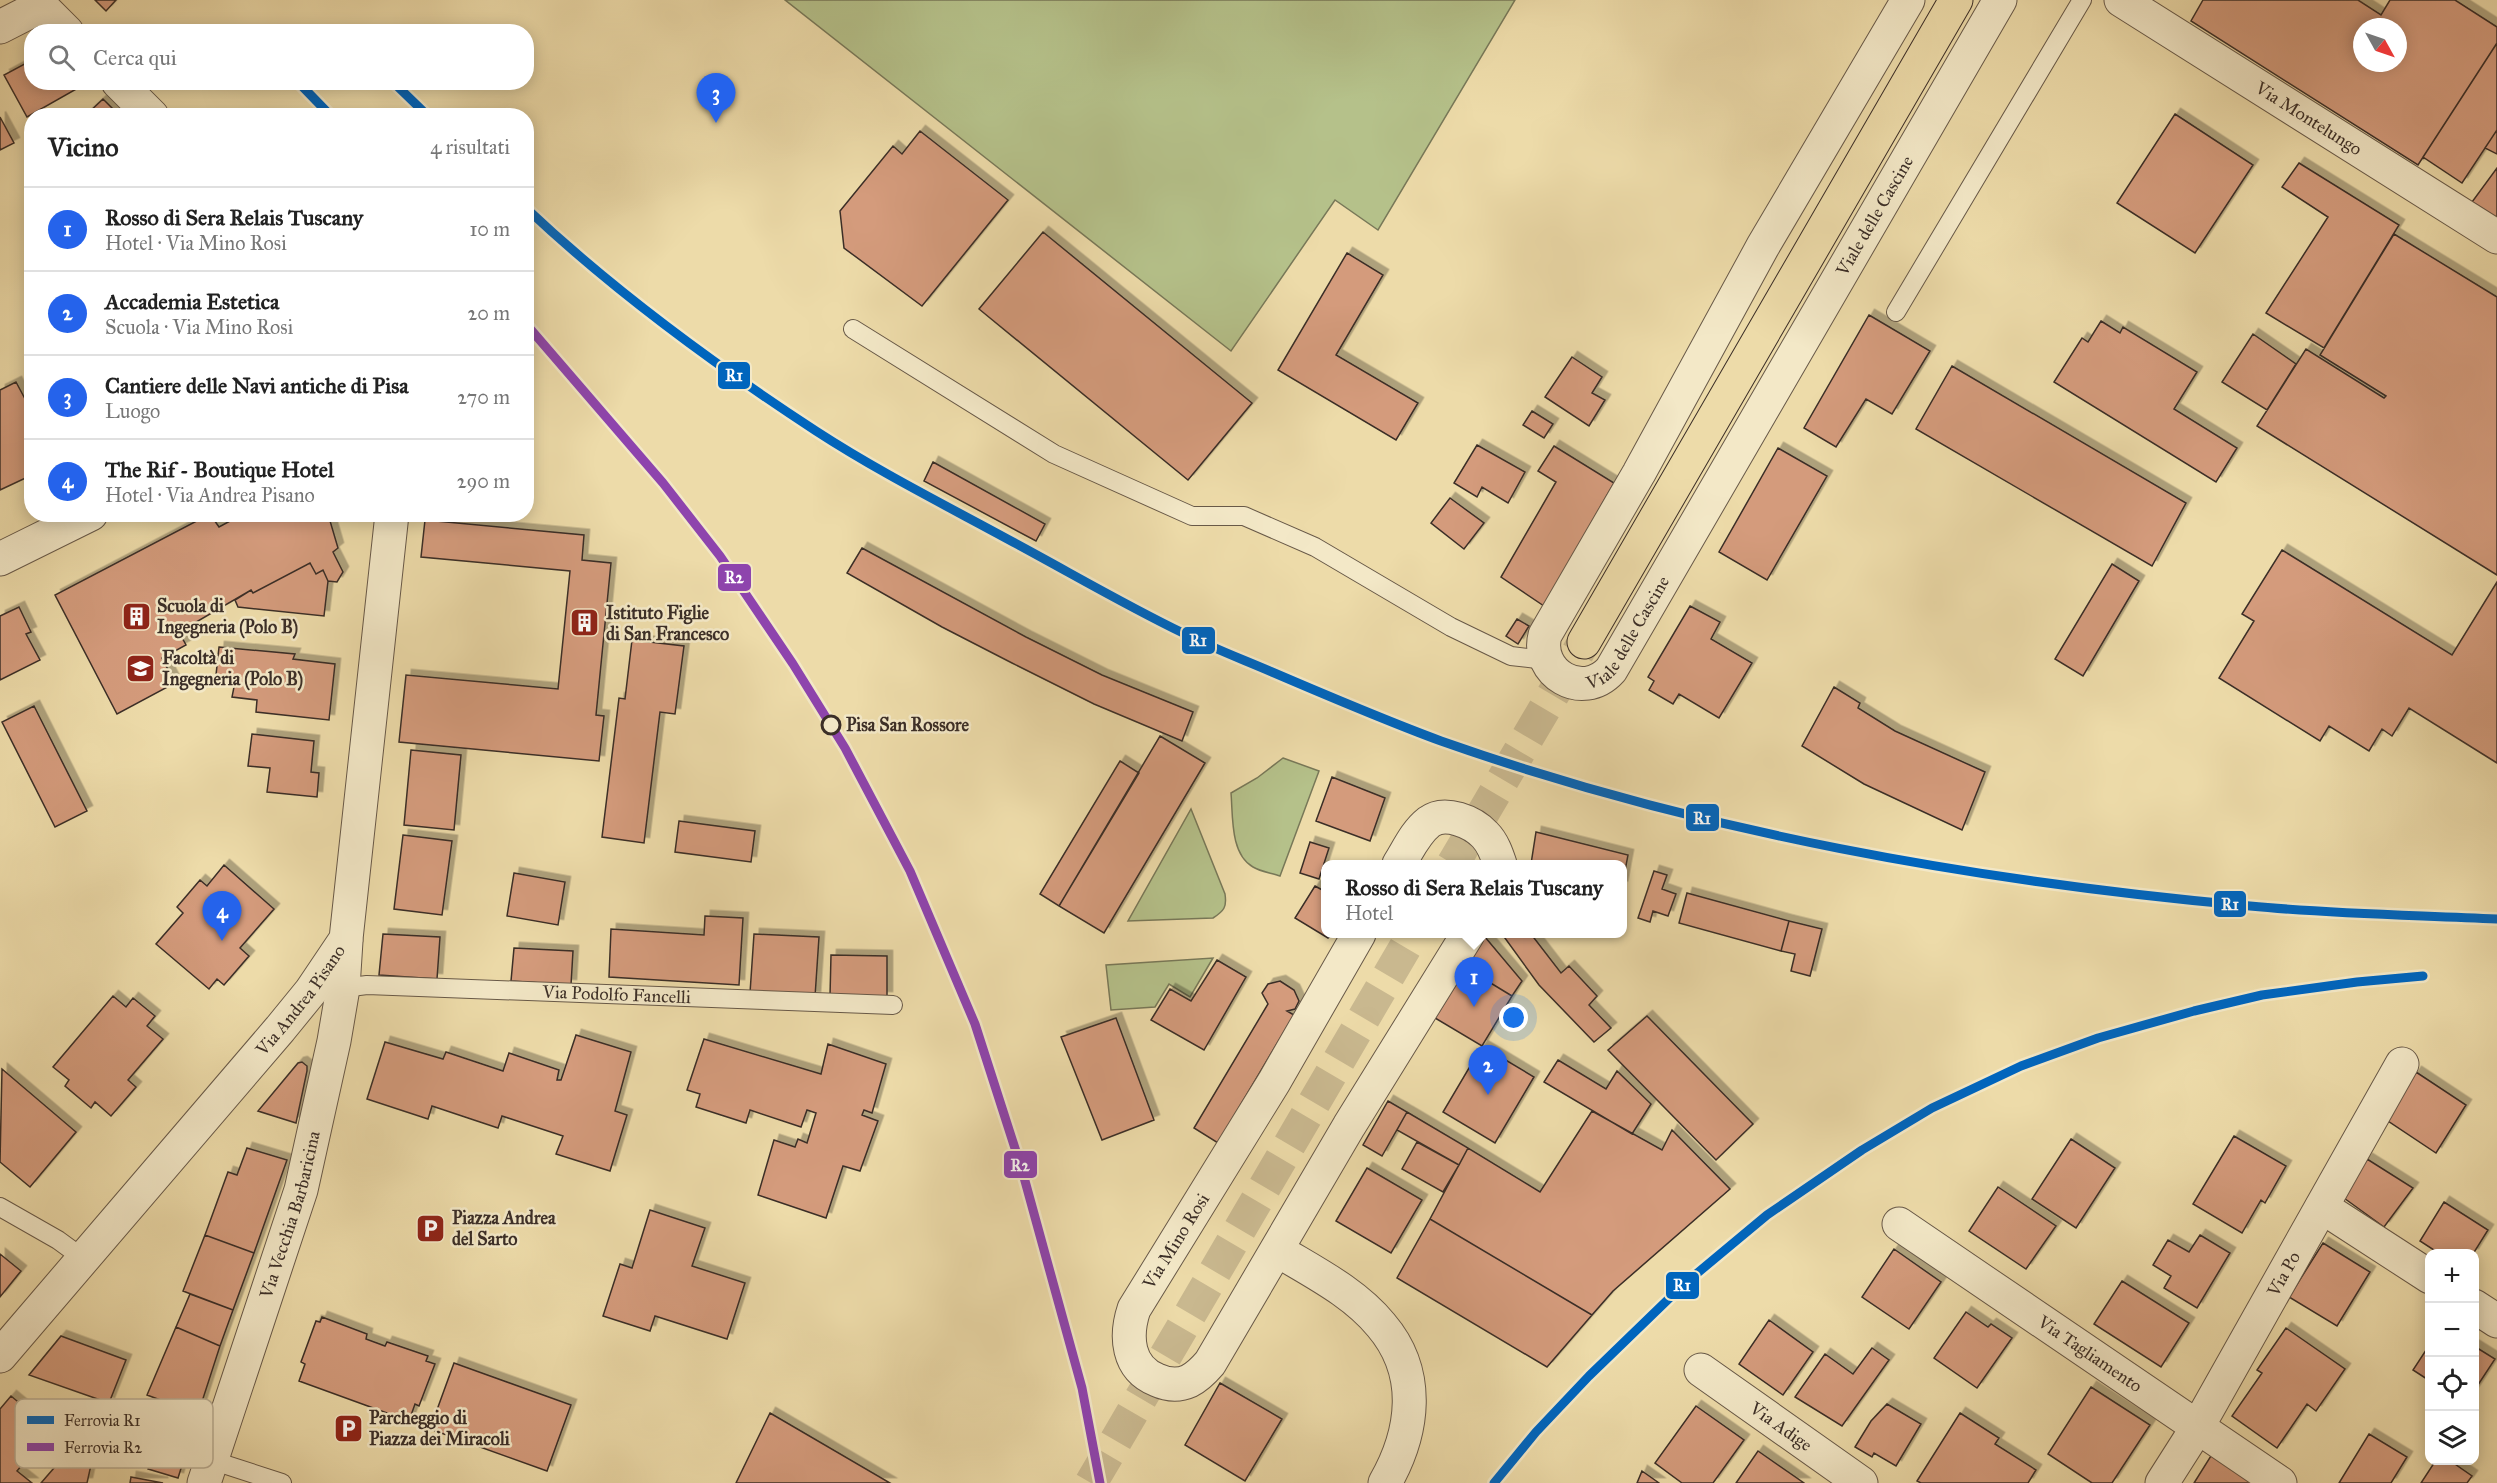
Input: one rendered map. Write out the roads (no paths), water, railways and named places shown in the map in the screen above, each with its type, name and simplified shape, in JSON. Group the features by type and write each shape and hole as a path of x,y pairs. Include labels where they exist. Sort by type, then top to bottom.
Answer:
{"main road":[{"name":"Viale delle Cascine","path":"1584,642 1956,0"}],"street":[{"path":"1545,660 1542,645 1545,635 1639,473 1763,246 1908,0"},
{"name":"Viale delle Cascine","path":"1545,660 1562,677 1583,685 1596,683 1611,670 2000,0"},
{"name":"Via Montelungo","path":"2121,0 2497,237"},
{"path":"0,27 41,6 59,24"},
{"path":"126,90 144,108"},
{"path":"0,559 74,522"},
{"name":"Via Andrea Pisano","path":"0,1356 280,1029 311,991 346,939 391,522"},
{"path":"1402,860 1419,832 1431,821 1441,818 1469,823 1485,835 1498,860"},
{"name":"Via Mino Rosi","path":"1356,938 1274,1082 1134,1309 1128,1335 1132,1355 1143,1373 1161,1382 1177,1385 1187,1382 1210,1363 1349,1126 1465,938"},
{"name":"Via Vecchia Barbaricina","path":"213,1456 301,1190 334,1041 343,988 346,939"},
{"path":"280,1029 311,1030 334,1041"},
{"name":"Via Po","path":"2162,1483 2197,1428 2402,1064"},
{"path":"2322,1207 2425,1274"},
{"name":"Via Tagliamento","path":"1899,1224 2280,1483"},
{"path":"1277,1250 1353,1298 1381,1324 1398,1351 1410,1392 1410,1410 1404,1443 1385,1483"},
{"path":"2479,1309 2497,1321"},
{"name":"Via Adige","path":"1701,1370 1861,1483"}],"lane":[{"path":"1896,312 2082,0"},
{"path":"853,329 1054,454 1192,516 1244,516 1315,547 1451,627 1481,642 1512,656 1545,660"},
{"name":"Via Podolfo Fancelli","path":"343,988 367,985 893,1005"},
{"path":"0,1207 58,1240 84,1259"},
{"path":"208,1471 282,1483"}],"tunnel":[{"path":"1455,860 1584,642"},
{"path":"1091,1483 1411,938"}],"railway":[{"path":"1494,1483 1536,1432 1589,1376 1683,1285 1767,1215 1862,1150 1932,1108 2021,1066 2098,1038 2194,1011 2262,995 2423,976"}],"rail line":[{"name":"R1","path":"306,90 323,108"},
{"name":"R1","path":"401,90 420,108"},
{"name":"R1","path":"534,215 594,269 666,326 778,406 864,461 1118,600 1216,649 1441,741 1639,802 1840,849 1942,867 2147,896 2281,909 2497,919"},
{"name":"R2","path":"534,333 663,483 720,556 793,664 845,748 910,871 975,1024 1022,1170 1082,1388 1100,1483"},
{"name":"R1","path":"1494,1483 1536,1432 1589,1376 1683,1285 1767,1215 1862,1150 1932,1108 2021,1066 2098,1038 2194,1011 2262,995 2423,976"}],"place":[{"name":"Cantiere delle Navi antiche di Pisa","path":"716,123"},
{"name":"Scuola di Ingegneria (Polo B)","path":"136,616"},
{"name":"Istituto Figlie di San Francesco","path":"585,623"},
{"name":"Facoltà di Ingegneria (Polo B)","path":"141,668"},
{"name":"Pisa San Rossore","path":"831,725"},
{"name":"The Rif - Boutique Hotel","path":"222,941"},
{"name":"Rosso di Sera Relais Tuscany","path":"1474,1007"},
{"name":"Accademia Estetica","path":"1488,1095"},
{"name":"Piazza Andrea del Sarto","path":"431,1228"},
{"name":"Parcheggio di Piazza dei Miracoli","path":"348,1428"}]}
